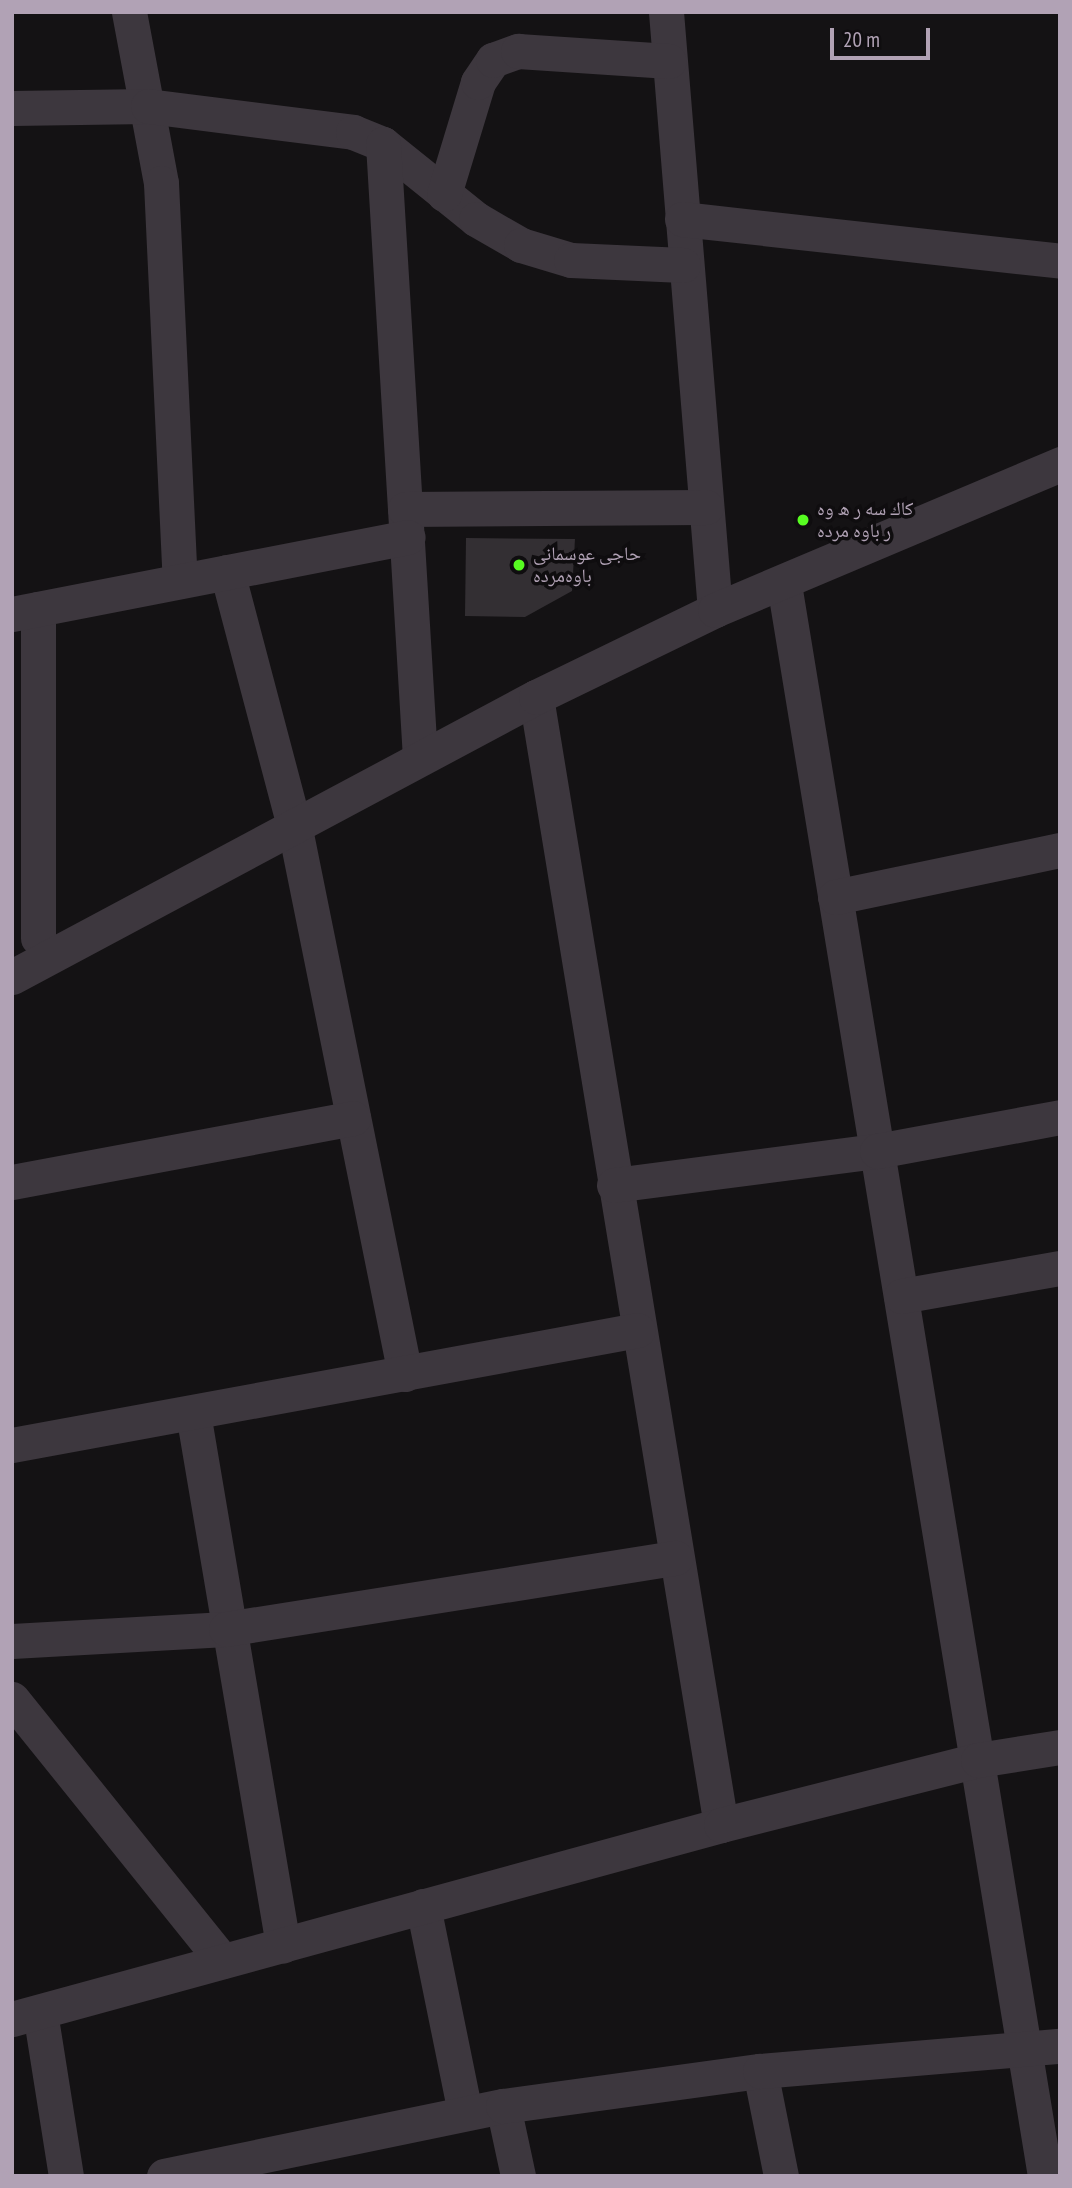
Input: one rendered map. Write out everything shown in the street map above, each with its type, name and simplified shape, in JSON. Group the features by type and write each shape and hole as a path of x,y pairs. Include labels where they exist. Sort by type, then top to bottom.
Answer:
{"street":[{"path":"130,12 148,106 164,222 180,581"},
{"path":"666,12 683,265 715,610"},
{"path":"444,194 478,82 493,60 518,51 669,61"},
{"path":"12,108 148,106 354,132 383,144 444,194 498,233 546,254 598,263 683,265"},
{"path":"383,144 420,758"},
{"path":"682,219 1060,261"},
{"path":"36,937 295,829 420,758 536,697 715,610 784,584 1060,464"},
{"path":"12,977 36,937 25,612 228,572 407,523 706,507"},
{"path":"228,572 295,829 405,1374"},
{"path":"784,584 1045,2176"},
{"path":"536,697 675,1558 721,1825"},
{"path":"835,897 1060,850"},
{"path":"614,1185 877,1151 1060,1117"},
{"path":"12,1182 353,1118"},
{"path":"901,1296 1060,1268"},
{"path":"12,1445 638,1330"},
{"path":"193,1413 226,1629 283,1945"},
{"path":"12,1641 226,1629 675,1558"},
{"path":"12,1699 223,1961"},
{"path":"66,2176 26,2015 721,1825 978,1760 1060,1747"},
{"path":"423,1906 465,2113"},
{"path":"164,2176 273,2164 465,2113 503,2106 760,2071 1060,2046"},
{"path":"760,2071 782,2176"},
{"path":"503,2106 517,2176"}],"building":[{"name":"حاجی عوسمانی باوەمردە","path":"466,538 575,539 572,591 525,617 465,616"}],"place":[{"name":"كاك سه ر ه وه ر باوه مرده","path":"803,520"},
{"name":"حاجی عوسمانی باوەمردە","path":"519,565"}]}
